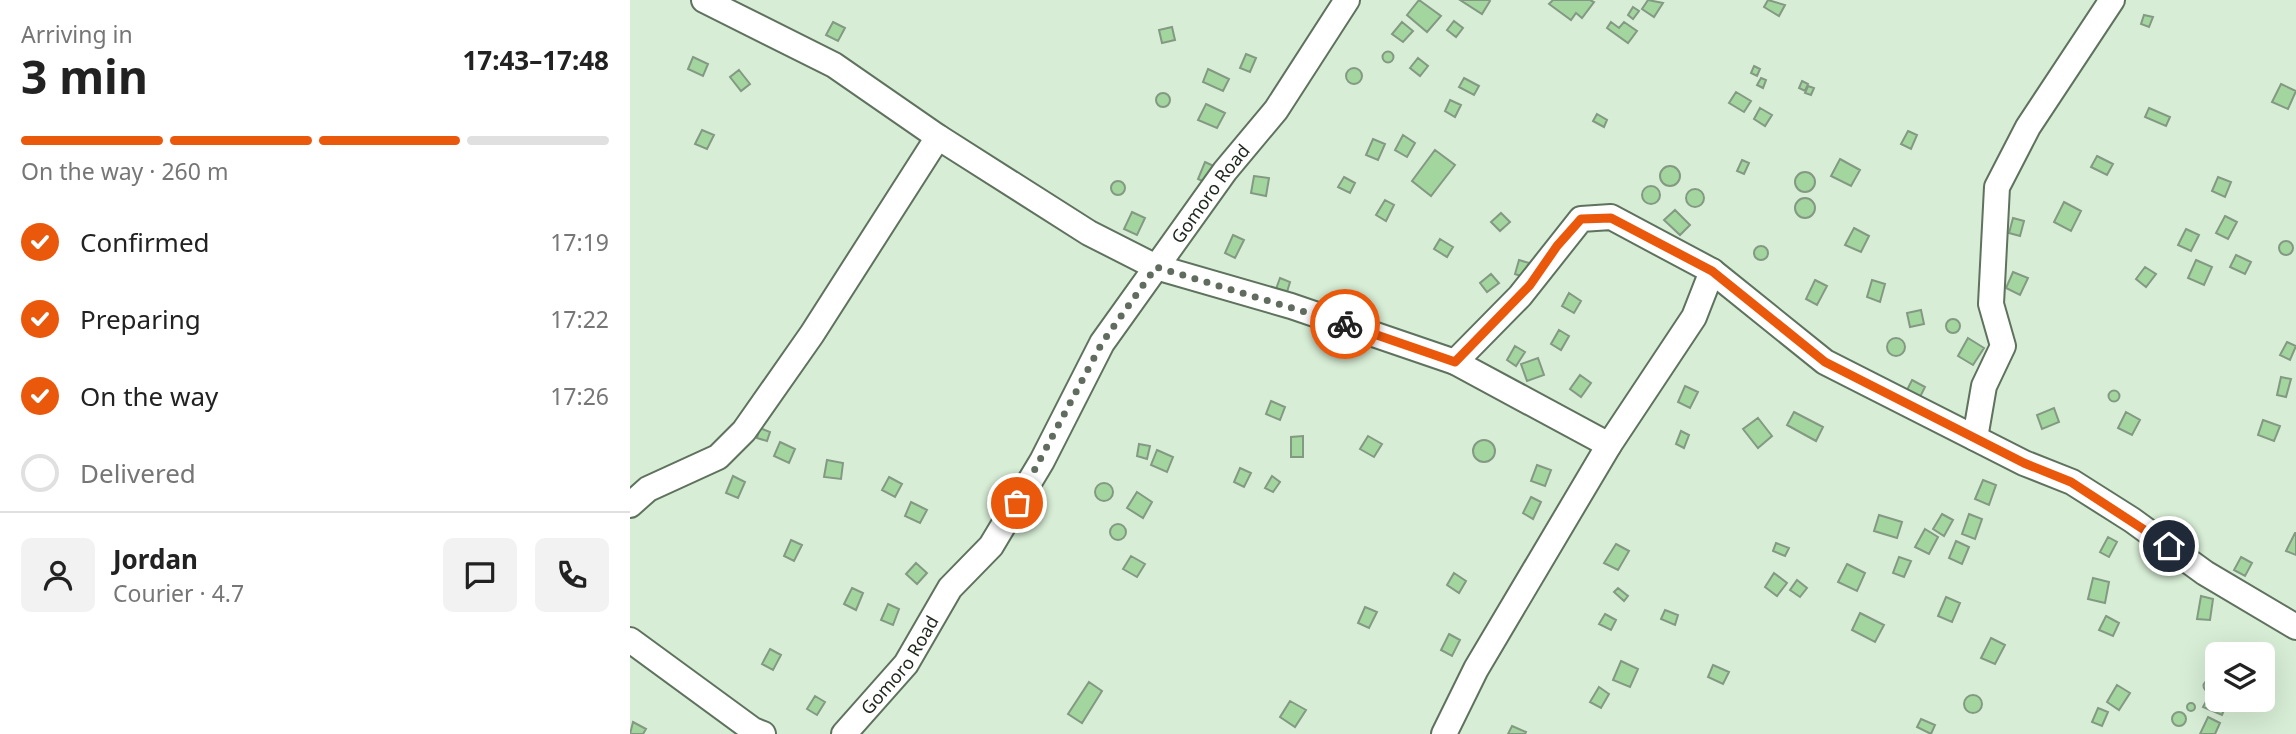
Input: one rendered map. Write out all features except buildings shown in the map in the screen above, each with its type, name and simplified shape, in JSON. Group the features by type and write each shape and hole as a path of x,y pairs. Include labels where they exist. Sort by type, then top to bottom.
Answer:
{"street":[{"path":"704,0 834,65 938,137 1089,233 1156,267 1291,306 1455,362 1609,445"},
{"name":"Gomoro Road","path":"844,734 906,664 950,588 991,546 1042,461 1102,343 1225,172 1276,110 1347,0"},
{"path":"1975,438 1984,386 2003,346 1991,304 1997,187 2028,127 2112,0"},
{"path":"630,505 648,489 718,457 744,431 812,334 938,137"},
{"path":"1455,362 1527,289 1557,246 1581,219 1611,218 1712,271 1825,362 1975,438 2071,482 2132,520 2205,573 2296,627"},
{"path":"1444,734 1476,669 1609,445 1694,317 1712,271"},
{"path":"630,640 753,730 763,734"}],"way so far":[{"path":"1017,503 1042,461 1061,419 1102,343 1156,267 1345,324"}],"route":[{"path":"1345,324 1455,362 1539,275 1557,246 1581,219 1611,218 1712,271 1825,362 2024,463 2071,482 2169,546"}]}
